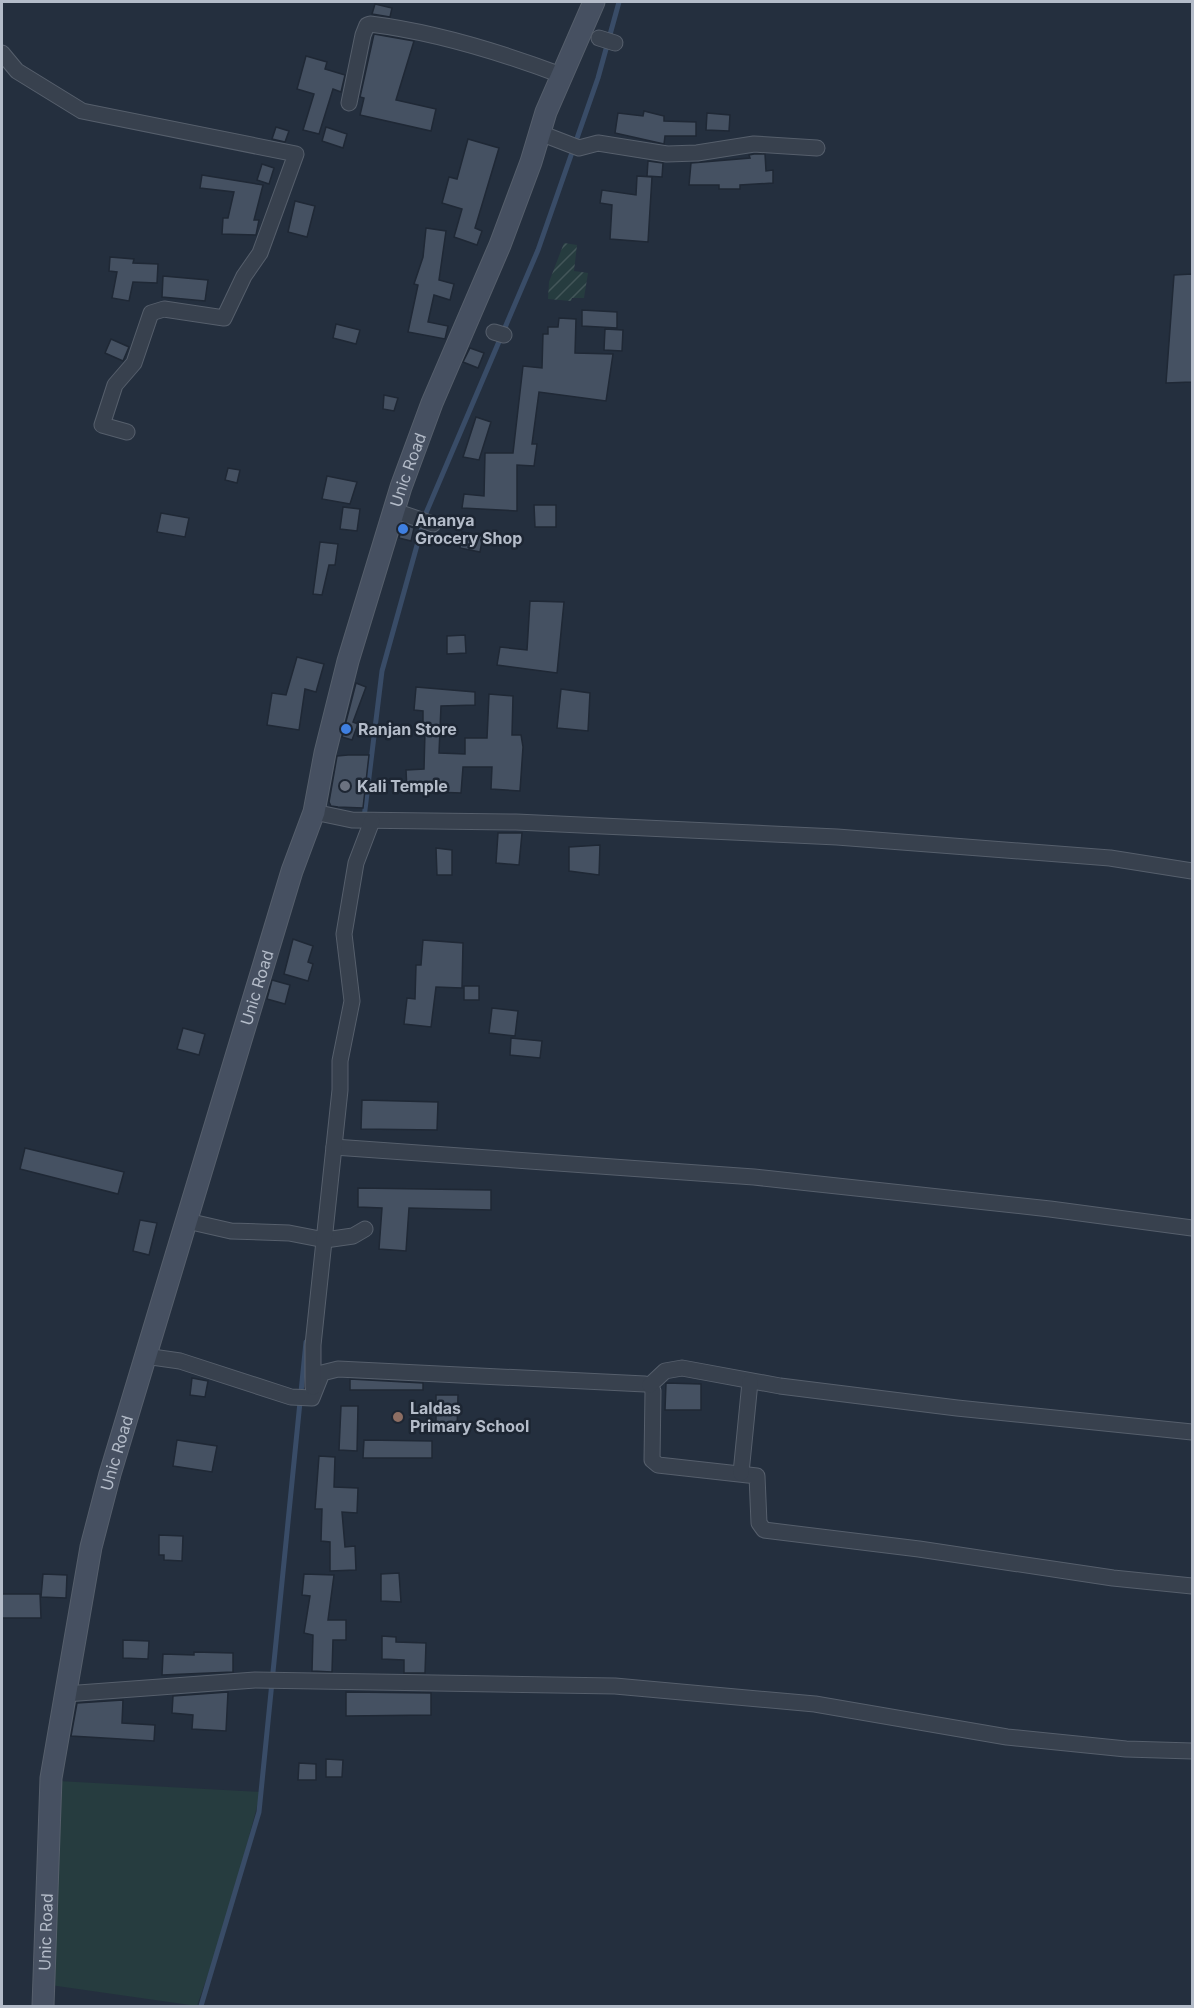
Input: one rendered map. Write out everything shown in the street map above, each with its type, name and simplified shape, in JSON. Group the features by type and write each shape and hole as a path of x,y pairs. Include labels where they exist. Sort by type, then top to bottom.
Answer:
{"main road":[{"name":"Unic Road","path":"43,2007 51,1778 91,1548 145,1356 292,871 314,812 325,753 348,661 404,514 432,403 500,245 561,75 594,2"}],"street":[{"path":"349,103 363,35 367,25 370,24 432,35 517,58 561,75"},
{"path":"599,38 615,43"},
{"path":"2,52 16,71 82,111 296,154 260,253 244,276 224,318 164,309 151,313 134,363 115,385 102,425 127,432"},
{"path":"540,133 573,145 598,143 667,154 697,153 754,144 817,148"},
{"path":"404,514 433,524"},
{"path":"314,812 352,820 372,821 516,822 753,832 1110,858 1192,871"},
{"path":"313,1396 313,1345 319,1240 334,1147 340,1061 352,1001 344,934 356,863 372,821"},
{"path":"334,1147 754,1177 1050,1209 1192,1228"},
{"path":"187,1221 231,1231 289,1233 319,1240 353,1236 364,1229"},
{"path":"145,1356 189,1364 291,1397 313,1396"},
{"path":"313,1396 322,1373 338,1369 431,1371 650,1385"},
{"path":"650,1385 660,1374 672,1369 750,1382 957,1408 1192,1432"},
{"path":"741,1473 750,1382"},
{"path":"650,1385 654,1395 651,1455 655,1463 755,1474 758,1478 759,1523 764,1530 919,1549 1101,1577 1192,1586"},
{"path":"65,1694 261,1680 615,1686 726,1694 882,1713 1007,1737 1116,1748 1192,1751"}],"green space":[{"path":"564,243 577,245 574,271 588,273 584,298 572,298 571,301 548,299 549,282"},
{"path":"58,1781 261,1792 225,1926 197,2006 50,1985"}],"building":[{"path":"375,4 392,8 390,17 372,14"},
{"path":"374,34 414,41 396,100 436,109 431,131 360,115 364,98 360,97"},
{"path":"306,56 327,62 325,69 345,75 341,92 333,89 319,134 303,130 314,94 297,89"},
{"path":"644,111 664,116 664,121 696,122 696,136 665,136 664,144 615,133 618,113 643,116"},
{"path":"707,113 730,115 729,131 706,130"},
{"path":"276,127 289,131 285,142 272,139"},
{"path":"326,127 347,134 343,148 322,141"},
{"path":"468,139 499,148 475,228 482,231 477,245 454,237 462,209 442,203 449,177 457,179"},
{"path":"765,154 766,171 773,170 773,183 740,185 740,189 719,189 719,185 689,185 691,163 750,158 749,155"},
{"path":"648,161 663,163 662,177 647,176"},
{"path":"262,164 274,168 269,184 257,180"},
{"path":"202,175 263,185 254,220 259,220 256,235 222,234 223,218 228,218 234,192 200,188"},
{"path":"637,176 652,177 648,242 610,239 612,205 600,203 602,190 636,195"},
{"path":"295,201 315,206 307,237 288,232"},
{"path":"426,228 446,231 439,280 454,284 450,300 434,295 428,322 448,326 445,339 408,332 418,285 414,284 423,257"},
{"path":"110,257 134,259 133,263 158,264 157,283 133,282 129,301 112,298 117,272 109,271"},
{"path":"1192,274 1192,382 1166,383 1174,275"},
{"path":"163,276 208,280 205,301 162,297"},
{"path":"582,310 617,312 617,328 582,326"},
{"path":"559,318 576,319 575,353 613,354 606,401 539,392 532,444 537,444 534,466 517,465 517,511 462,508 464,494 484,496 485,453 513,453 523,366 542,368 543,334 548,334 548,327 558,327"},
{"path":"336,324 360,330 356,344 333,338"},
{"path":"605,329 623,330 622,351 604,350"},
{"path":"111,339 129,347 123,361 105,353"},
{"path":"470,348 484,353 478,368 463,362"},
{"path":"384,395 398,398 394,411 383,409"},
{"path":"476,417 491,422 479,460 463,457"},
{"path":"228,468 240,470 237,483 225,480"},
{"path":"327,476 357,482 350,504 322,499"},
{"path":"534,505 556,505 556,527 535,527"},
{"path":"343,507 360,509 357,531 340,529"},
{"path":"161,513 189,518 185,537 157,532"},
{"path":"403,524 414,528 411,541 399,538"},
{"path":"462,532 483,536 480,552 460,548"},
{"path":"320,542 338,544 335,565 329,565 322,595 313,594"},
{"path":"530,601 564,602 557,673 497,665 500,647 527,650"},
{"path":"465,635 466,653 447,654 447,636"},
{"path":"297,657 324,664 316,692 305,689 299,730 267,725 272,693 286,695"},
{"path":"356,683 366,687 353,722 358,724 352,740 342,737"},
{"path":"416,687 475,692 475,705 441,706 439,753 465,754 465,738 487,738 489,694 513,696 512,735 521,735 523,747 520,791 491,789 492,767 463,767 461,793 407,791 406,770 424,769 425,731 423,731 423,711 414,710"},
{"path":"561,689 590,693 588,731 557,728"},
{"name":"Kali Temple","path":"369,755 363,808 331,806 329,802 337,756"},
{"path":"498,833 522,833 519,865 496,863"},
{"path":"600,845 599,875 569,871 569,847"},
{"path":"436,848 452,850 452,875 437,875"},
{"path":"293,939 313,946 308,962 313,964 308,981 284,974"},
{"path":"423,940 463,943 462,988 436,987 431,1027 404,1024 407,998 415,999 416,965 421,965"},
{"path":"272,980 290,985 285,1004 267,999"},
{"path":"464,986 479,986 479,1000 464,1000"},
{"path":"492,1008 518,1011 515,1036 489,1033"},
{"path":"183,1028 205,1034 199,1055 177,1049"},
{"path":"511,1038 542,1041 540,1058 510,1055"},
{"path":"362,1100 438,1102 437,1130 361,1129"},
{"path":"25,1148 124,1172 118,1194 20,1169"},
{"path":"358,1188 491,1190 491,1210 409,1208 406,1251 379,1249 382,1208 358,1207"},
{"path":"140,1220 157,1223 149,1255 133,1251"},
{"path":"192,1378 208,1381 205,1397 190,1395"},
{"path":"350,1379 423,1383 423,1390 350,1390"},
{"path":"666,1383 701,1384 701,1410 665,1410"},
{"path":"436,1395 458,1395 457,1431 436,1431"},
{"path":"341,1406 358,1406 357,1451 339,1450"},
{"path":"177,1440 217,1446 212,1472 173,1466"},
{"path":"364,1440 432,1441 432,1458 363,1458"},
{"path":"319,1456 335,1457 334,1487 358,1488 357,1513 342,1512 345,1547 355,1546 356,1570 330,1571 330,1542 321,1541 322,1509 315,1509"},
{"path":"159,1535 183,1536 182,1561 164,1560 164,1555 159,1555"},
{"path":"399,1573 401,1602 381,1601 381,1574"},
{"path":"43,1574 67,1575 66,1598 41,1597"},
{"path":"304,1574 334,1575 328,1620 346,1620 346,1640 333,1640 332,1672 312,1671 313,1635 304,1633 310,1596 302,1595"},
{"path":"2,1594 40,1594 41,1618 2,1618"},
{"path":"382,1636 396,1637 396,1642 426,1643 425,1673 404,1673 404,1660 382,1659"},
{"path":"123,1640 149,1641 148,1659 123,1658"},
{"path":"194,1652 233,1653 233,1672 162,1675 163,1654 194,1655"},
{"path":"228,1692 226,1731 192,1729 193,1715 172,1713 173,1696"},
{"path":"346,1692 431,1693 431,1715 346,1716"},
{"path":"123,1700 122,1723 155,1725 154,1741 71,1736 77,1703"},
{"path":"326,1759 343,1760 342,1777 326,1777"},
{"path":"299,1763 316,1764 316,1780 298,1780"}],"waterway":[{"path":"364,818 382,671 426,513 538,250 598,78 619,2"},
{"path":"201,2006 259,1812 306,1342"}],"place":[{"name":"Ananya Grocery Shop","path":"403,529"},
{"name":"Ranjan Store","path":"346,729"},
{"name":"Kali Temple","path":"345,786"},
{"name":"Laldas Primary School","path":"398,1417"}]}
